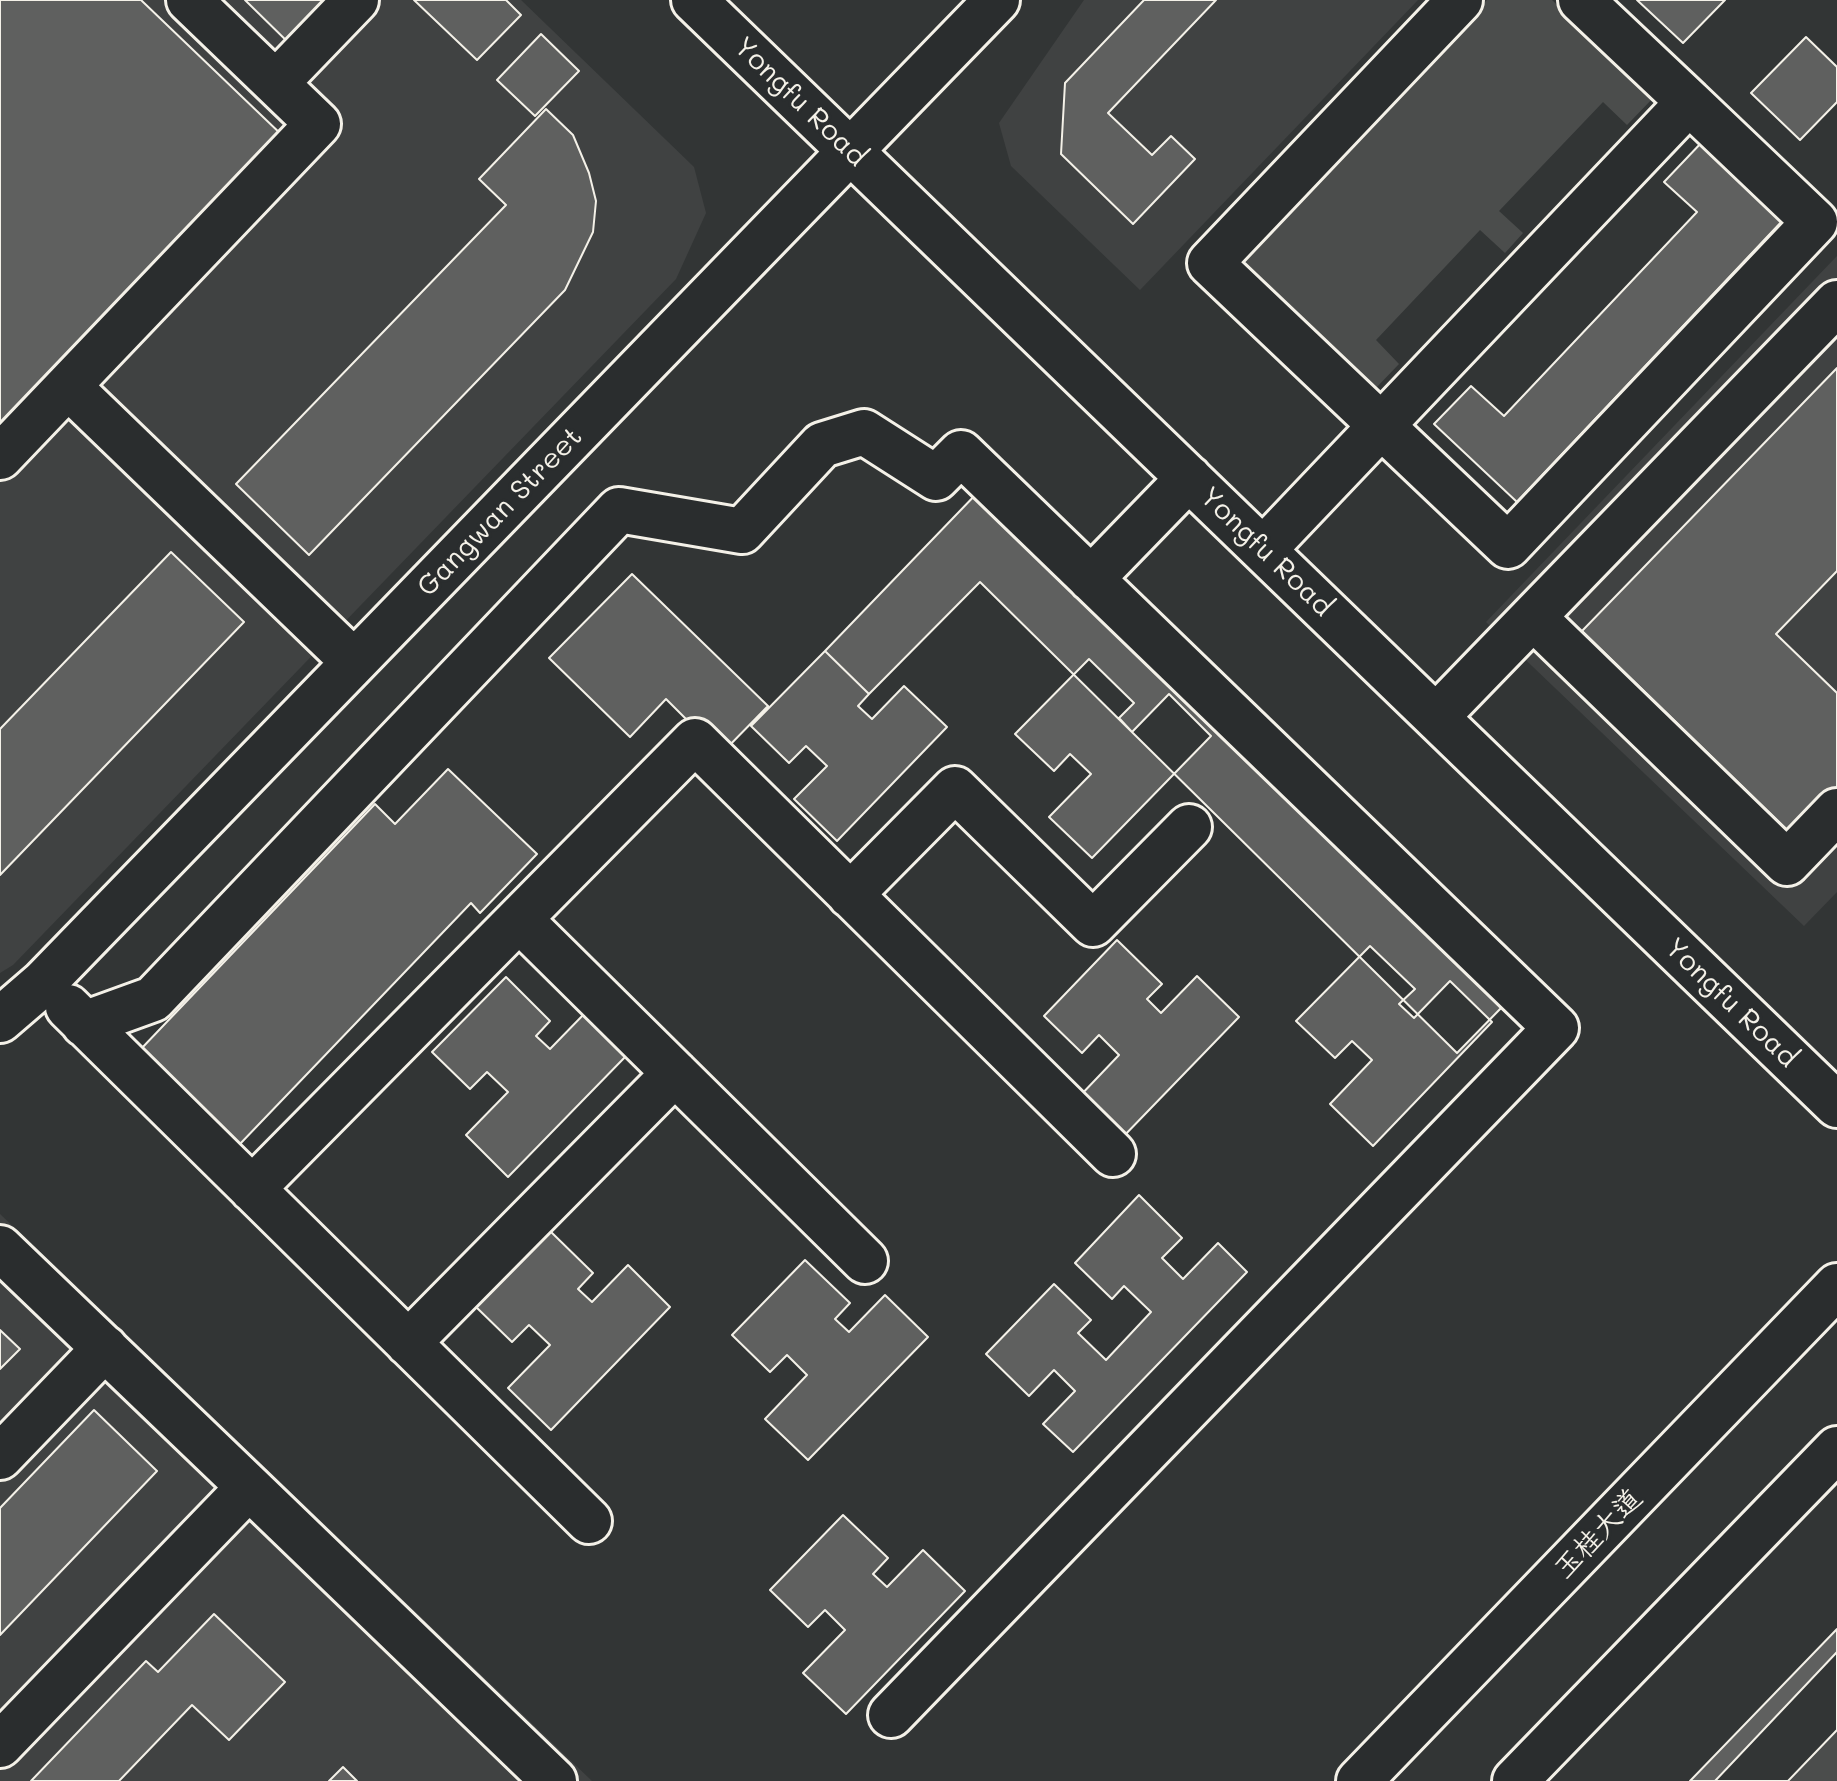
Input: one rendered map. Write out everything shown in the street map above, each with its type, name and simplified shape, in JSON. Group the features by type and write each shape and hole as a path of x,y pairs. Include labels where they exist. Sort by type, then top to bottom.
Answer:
{"street":[{"path":"0,457 318,124 189,0"},
{"path":"276,83 356,0"},
{"name":"Yongfu Road","path":"694,0 1837,1105"},
{"name":"Gangwan Street","path":"0,1020 43,983 997,0"},
{"path":"1460,0 1210,263 1508,546 1815,222 1581,0"},
{"path":"1263,550 1689,102"},
{"path":"1436,717 1837,303"},
{"path":"68,386 354,662"},
{"path":"84,1024 153,999 619,510 742,531 822,445 864,432 936,478 961,453 1556,1028 891,1715"},
{"path":"1091,579 1189,478"},
{"path":"1533,617 1787,863 1837,811"},
{"path":"252,1189 695,741 1113,1154"},
{"path":"850,895 955,789 1093,924 1189,827"},
{"path":"519,919 865,1261"},
{"path":"43,983 589,1521"},
{"path":"408,1343 675,1073"},
{"path":"0,1248 554,1781"},
{"name":"玉桂大道","path":"1359,1781 1837,1286"},
{"path":"0,1457 105,1348"},
{"path":"1515,1781 1837,1449"},
{"path":"0,1745 249,1487"}],"shaded area":[{"path":"0,0 521,0 694,167 706,213 676,279 13,965 0,973"},
{"path":"1084,0 1418,0 1140,290 1011,166 999,123"},
{"path":"1487,0 1552,0 1654,97 1627,125 1603,102 1499,211 1523,233 1505,253 1480,230 1376,340 1399,364 1374,390 1238,260"},
{"path":"1837,256 1837,892 1804,926 1486,622"},
{"path":"0,1214 592,1781 0,1781"},
{"path":"1837,1730 1837,1781 1788,1781"}],"building":[{"path":"0,0 141,0 285,138 0,435"},
{"path":"245,0 344,0 296,50"},
{"path":"414,0 506,0 521,15 477,60"},
{"path":"1144,0 1216,0 1108,113 1152,155 1171,136 1195,159 1133,224 1061,154 1065,83"},
{"path":"1637,0 1725,0 1683,43"},
{"path":"541,34 579,71 535,116 497,80"},
{"path":"1806,37 1837,67 1837,102 1800,140 1751,93"},
{"path":"546,109 573,135 589,173 596,201 593,232 565,290 309,555 236,484 506,205 479,179"},
{"path":"1703,141 1785,218 1517,502 1434,424 1471,386 1504,416 1697,212 1664,182"},
{"path":"1837,368 1837,571 1776,634 1837,693 1837,787 1791,834 1582,631"},
{"path":"981,489 1505,1004 1457,1053 980,582 869,694 825,651"},
{"path":"171,552 244,622 0,875 0,729"},
{"path":"632,574 768,706 721,754 666,699 630,737 549,658"},
{"path":"825,651 869,694 858,706 872,719 904,686 947,727 837,841 794,799 827,766 806,746 789,763 751,726"},
{"path":"1089,659 1134,703 1119,718 1132,732 1169,694 1211,736 1092,858 1049,817 1091,774 1070,754 1054,771 1015,734"},
{"path":"448,769 537,854 480,913 471,903 239,1145 140,1050 375,804 395,824"},
{"path":"1117,940 1162,984 1147,999 1161,1013 1197,976 1239,1017 1120,1140 1077,1099 1119,1055 1099,1035 1082,1053 1044,1016"},
{"path":"1370,946 1415,989 1399,1004 1414,1018 1450,981 1492,1022 1373,1146 1330,1104 1372,1060 1352,1041 1335,1058 1296,1021"},
{"path":"506,977 550,1021 536,1036 550,1049 586,1012 628,1054 508,1177 466,1135 508,1092 487,1072 470,1089 432,1052"},
{"path":"1139,1195 1182,1238 1162,1258 1183,1279 1218,1243 1247,1272 1073,1452 1043,1424 1075,1391 1054,1370 1029,1396 986,1354 1054,1284 1091,1320 1078,1333 1106,1360 1151,1312 1124,1286 1112,1299 1075,1263"},
{"path":"548,1229 593,1273 578,1289 592,1302 628,1265 670,1307 551,1430 508,1388 550,1345 529,1325 512,1342 474,1305"},
{"path":"805,1260 850,1303 835,1319 849,1332 885,1295 928,1337 808,1460 765,1419 807,1375 787,1355 770,1372 732,1335"},
{"path":"0,1330 20,1349 0,1369"},
{"path":"94,1410 157,1471 0,1635 0,1508"},
{"path":"843,1515 888,1558 873,1574 887,1587 923,1550 965,1591 846,1714 803,1673 845,1630 825,1610 808,1627 770,1590"},
{"path":"214,1614 285,1682 229,1740 192,1705 119,1781 31,1781 146,1661 158,1672"},
{"path":"1837,1629 1837,1730 1788,1781 1690,1781"},
{"path":"1837,1652 1837,1730 1788,1781 1715,1781"},
{"path":"343,1767 357,1781 329,1781"}]}
